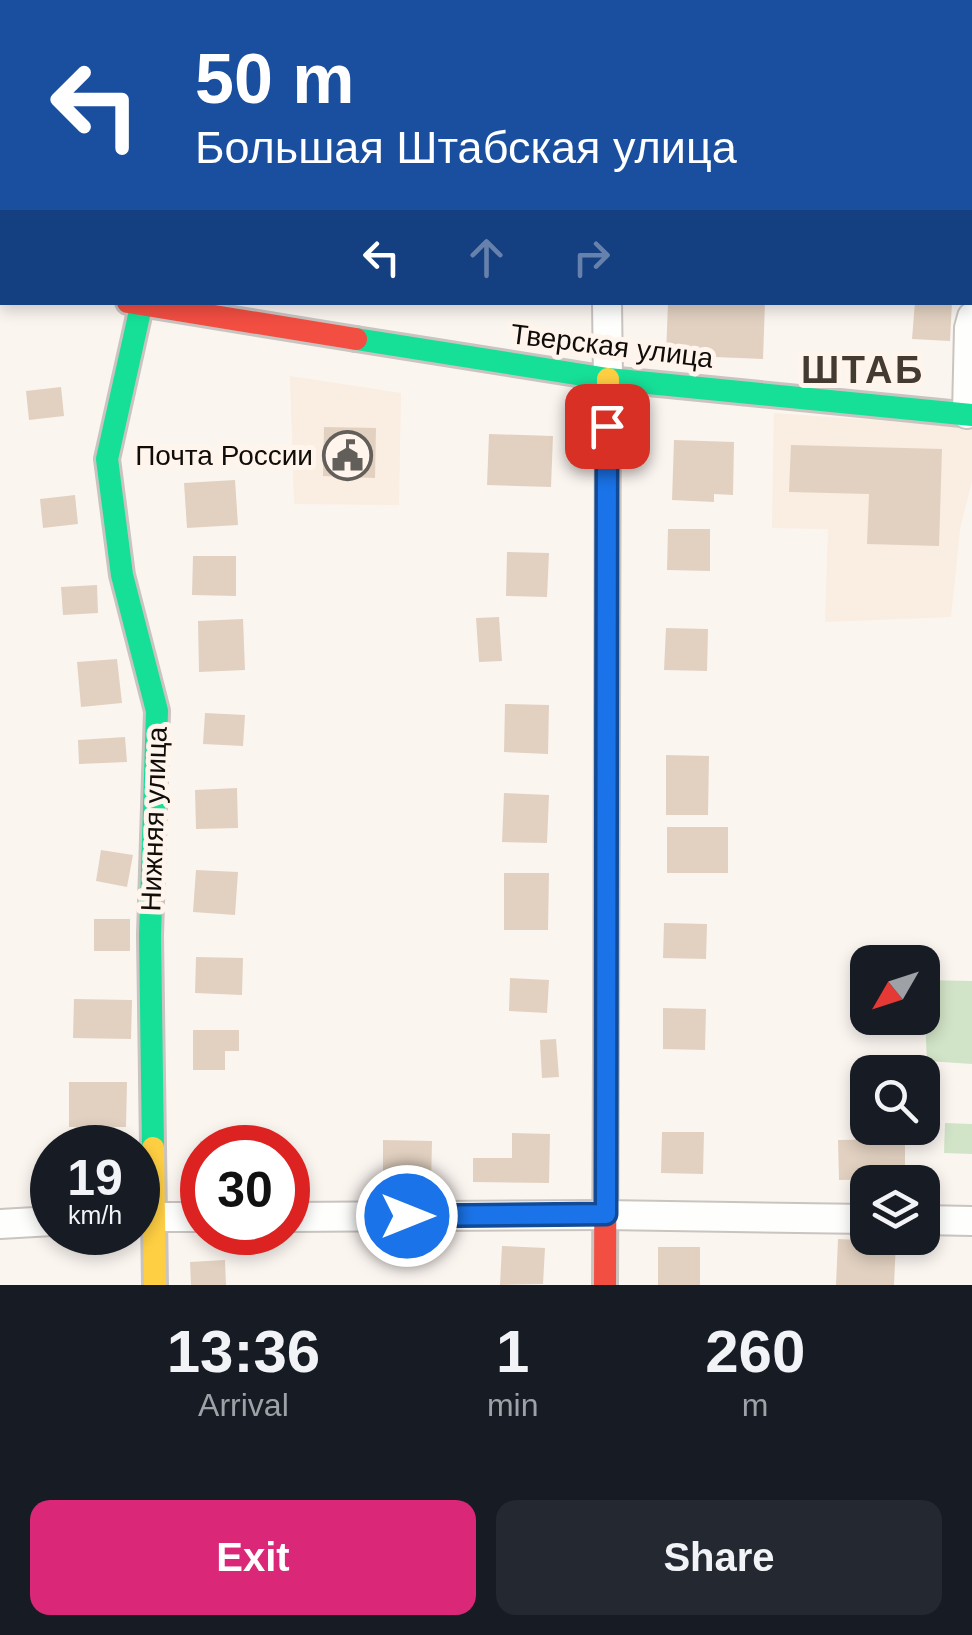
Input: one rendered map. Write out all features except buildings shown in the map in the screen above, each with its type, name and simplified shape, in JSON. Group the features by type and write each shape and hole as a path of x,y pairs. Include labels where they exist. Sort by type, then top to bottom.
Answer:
{"main road":[{"name":"Нижняя улица","path":"137,305 107,459 122,576 157,711 147,1125"},
{"name":"Тверская улица","path":"149,305 608,379 970,414"},
{"path":"605,1285 608,379"},
{"name":"Нижняя улица","path":"151,1255 155,1285"}],"street":[{"path":"607,305 608,379"},
{"path":"970,414 972,316"},
{"path":"310,1216 606,1214 850,1219"},
{"path":"940,1220 972,1220"},
{"path":"0,1224 30,1222"}],"shaded area":[{"path":"290,376 401,393 399,505 294,504"},
{"path":"774,413 972,427 972,481 960,529 951,617 825,622 828,529 772,528"}],"green space":[{"path":"940,980 972,981 972,1064 940,1062 940,1055 927,1055 926,1035 940,1035"},
{"path":"945,1123 972,1124 972,1154 944,1153"}],"traffic: fast":[{"path":"141,305 107,459 122,575 157,711 150,935 153,1125"},
{"path":"356,339 608,379 972,415"}],"traffic: slow":[{"path":"606,1050 608,379"},
{"path":"155,1255 155,1285"}],"traffic: jam":[{"path":"146,305 356,339"},
{"path":"605,1285 606,1050"}],"place":[{"name":"Почта России","path":"348,455"}],"district":[{"name":"ШТАБ","path":"863,370"}],"route":[{"path":"407,1216 606,1214 607,426"}]}
